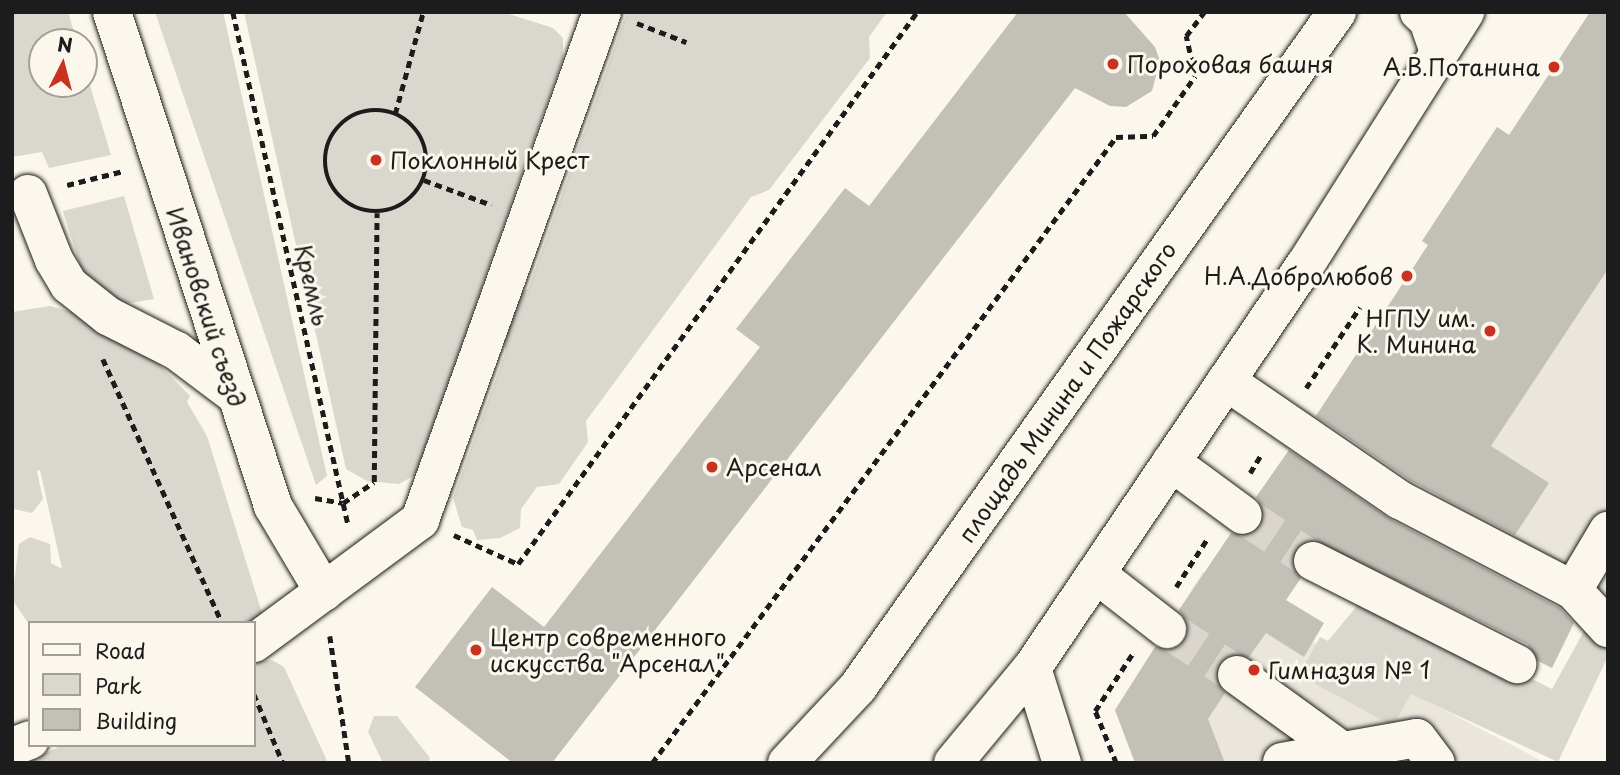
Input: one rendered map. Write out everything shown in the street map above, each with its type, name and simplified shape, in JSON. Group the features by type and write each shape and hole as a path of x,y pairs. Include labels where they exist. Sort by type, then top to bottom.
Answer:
{"street":[{"name":"Ивановский съезд","path":"112,12 233,393 273,506 324,592"},
{"name":"площадь Минина и Пожарского","path":"787,763 858,687 1337,12"},
{"path":"1419,12 1428,20 1438,49"},
{"path":"953,763 1032,668 1304,267 1438,49 1465,12"},
{"path":"256,642 420,520 528,217 614,15"},
{"path":"28,194 54,260 69,285 108,316 177,351 233,393"},
{"path":"1226,381 1400,500 1573,590 1608,628"},
{"path":"1171,462 1243,515"},
{"path":"1573,590 1608,531"},
{"path":"1313,561 1517,664"},
{"path":"1096,574 1167,629"},
{"path":"1032,668 1062,763"},
{"path":"1237,675 1342,751"},
{"path":"1282,762 1417,737 1436,763"}],"path":[{"name":"Кремль","path":"233,12 358,566"},
{"path":"395,114 423,12"},
{"path":"420,520 518,564 917,12"},
{"path":"652,763 1116,137 1153,136 1195,76 1186,36 1204,12"},
{"path":"614,15 685,41"},
{"path":"375,109 395,114 412,124 424,139 428,160 424,180 413,197 377,213 357,209 340,198 328,181 324,162 327,142 354,114 375,109"},
{"path":"28,194 124,171"},
{"path":"424,180 528,217"},
{"path":"343,503 374,482 377,213"},
{"path":"100,352 222,621"},
{"path":"324,592 349,763"},
{"path":"256,699 283,763"}],"shaded area":[{"name":"НГПУ им. К. Минина","path":"1608,12 1608,604 1315,417 1428,245 1422,241 1497,127 1509,135"},
{"name":"Гимназия № 1","path":"1203,572 1273,621 1546,763 1135,763 1115,710"}],"green space":[{"path":"12,12 68,12 73,28 28,28 28,98 94,98 111,155 49,168 42,152 12,157"},
{"path":"155,12 223,12 327,476 316,485"},
{"path":"244,12 509,14 553,28 563,38 563,58 415,475 399,484 367,481 346,469"},
{"path":"627,12 887,12 869,37 870,58 769,190 751,197 586,421 588,442 559,484 537,487 521,509 520,528 500,538 477,540 473,530 462,527 453,498 506,350 503,341 517,294 528,289"},
{"path":"124,196 154,299 124,304 86,285 63,211"},
{"path":"50,306 83,315 142,356 150,355 190,396 187,402 207,436 262,613 256,621 28,623 12,599 19,544 30,537 50,544 51,563 62,569 40,470 37,471 43,499 32,513 14,509 12,500 12,312"},
{"path":"1365,596 1552,689 1588,624 1608,648 1608,656 1558,762 1411,694 1393,726 1299,675 1320,637 1328,641"},
{"path":"272,660 284,667 328,763 27,763 58,747 256,747 256,662"},
{"path":"374,716 397,716 430,758 428,763 383,763 368,732"}],"building":[{"name":"Арсенал","path":"1018,12 1124,12 1155,47 1160,61 1152,91 1126,107 1110,106 1075,88 552,763 513,763 415,687 492,587 544,627 760,347 736,329 845,188 869,206"},
{"name":"НГПУ им. К. Минина","path":"1590,12 1608,12 1608,269 1491,446 1549,483 1515,535 1411,481 1316,416 1428,245 1422,241 1497,127 1509,135"},
{"path":"1289,450 1390,519 1560,608 1574,623 1552,668 1538,661 1527,644 1311,539 1293,552 1291,563 1301,578 1286,600 1324,623 1304,657 1266,633 1249,657 1229,655 1219,663 1217,683 1225,693 1208,719 1225,763 1135,763 1115,710 1155,647 1175,649 1185,642 1187,621 1179,610 1231,533 1251,535 1261,527 1263,507 1256,497"}],"tunnel":[{"path":"1243,515 1313,561"},
{"path":"1167,629 1237,675"}],"place":[{"name":"Пороховая башня","path":"1113,64"},
{"name":"А.В.Потанина","path":"1554,67"},
{"name":"Поклонный Крест","path":"376,160"},
{"name":"Н.А.Добролюбов","path":"1407,276"},
{"name":"НГПУ им. К. Минина","path":"1490,331"},
{"name":"Арсенал","path":"712,467"},
{"name":"Центр современного искусства \"Арсенал\"","path":"476,650"},
{"name":"Гимназия № 1","path":"1254,670"}]}
